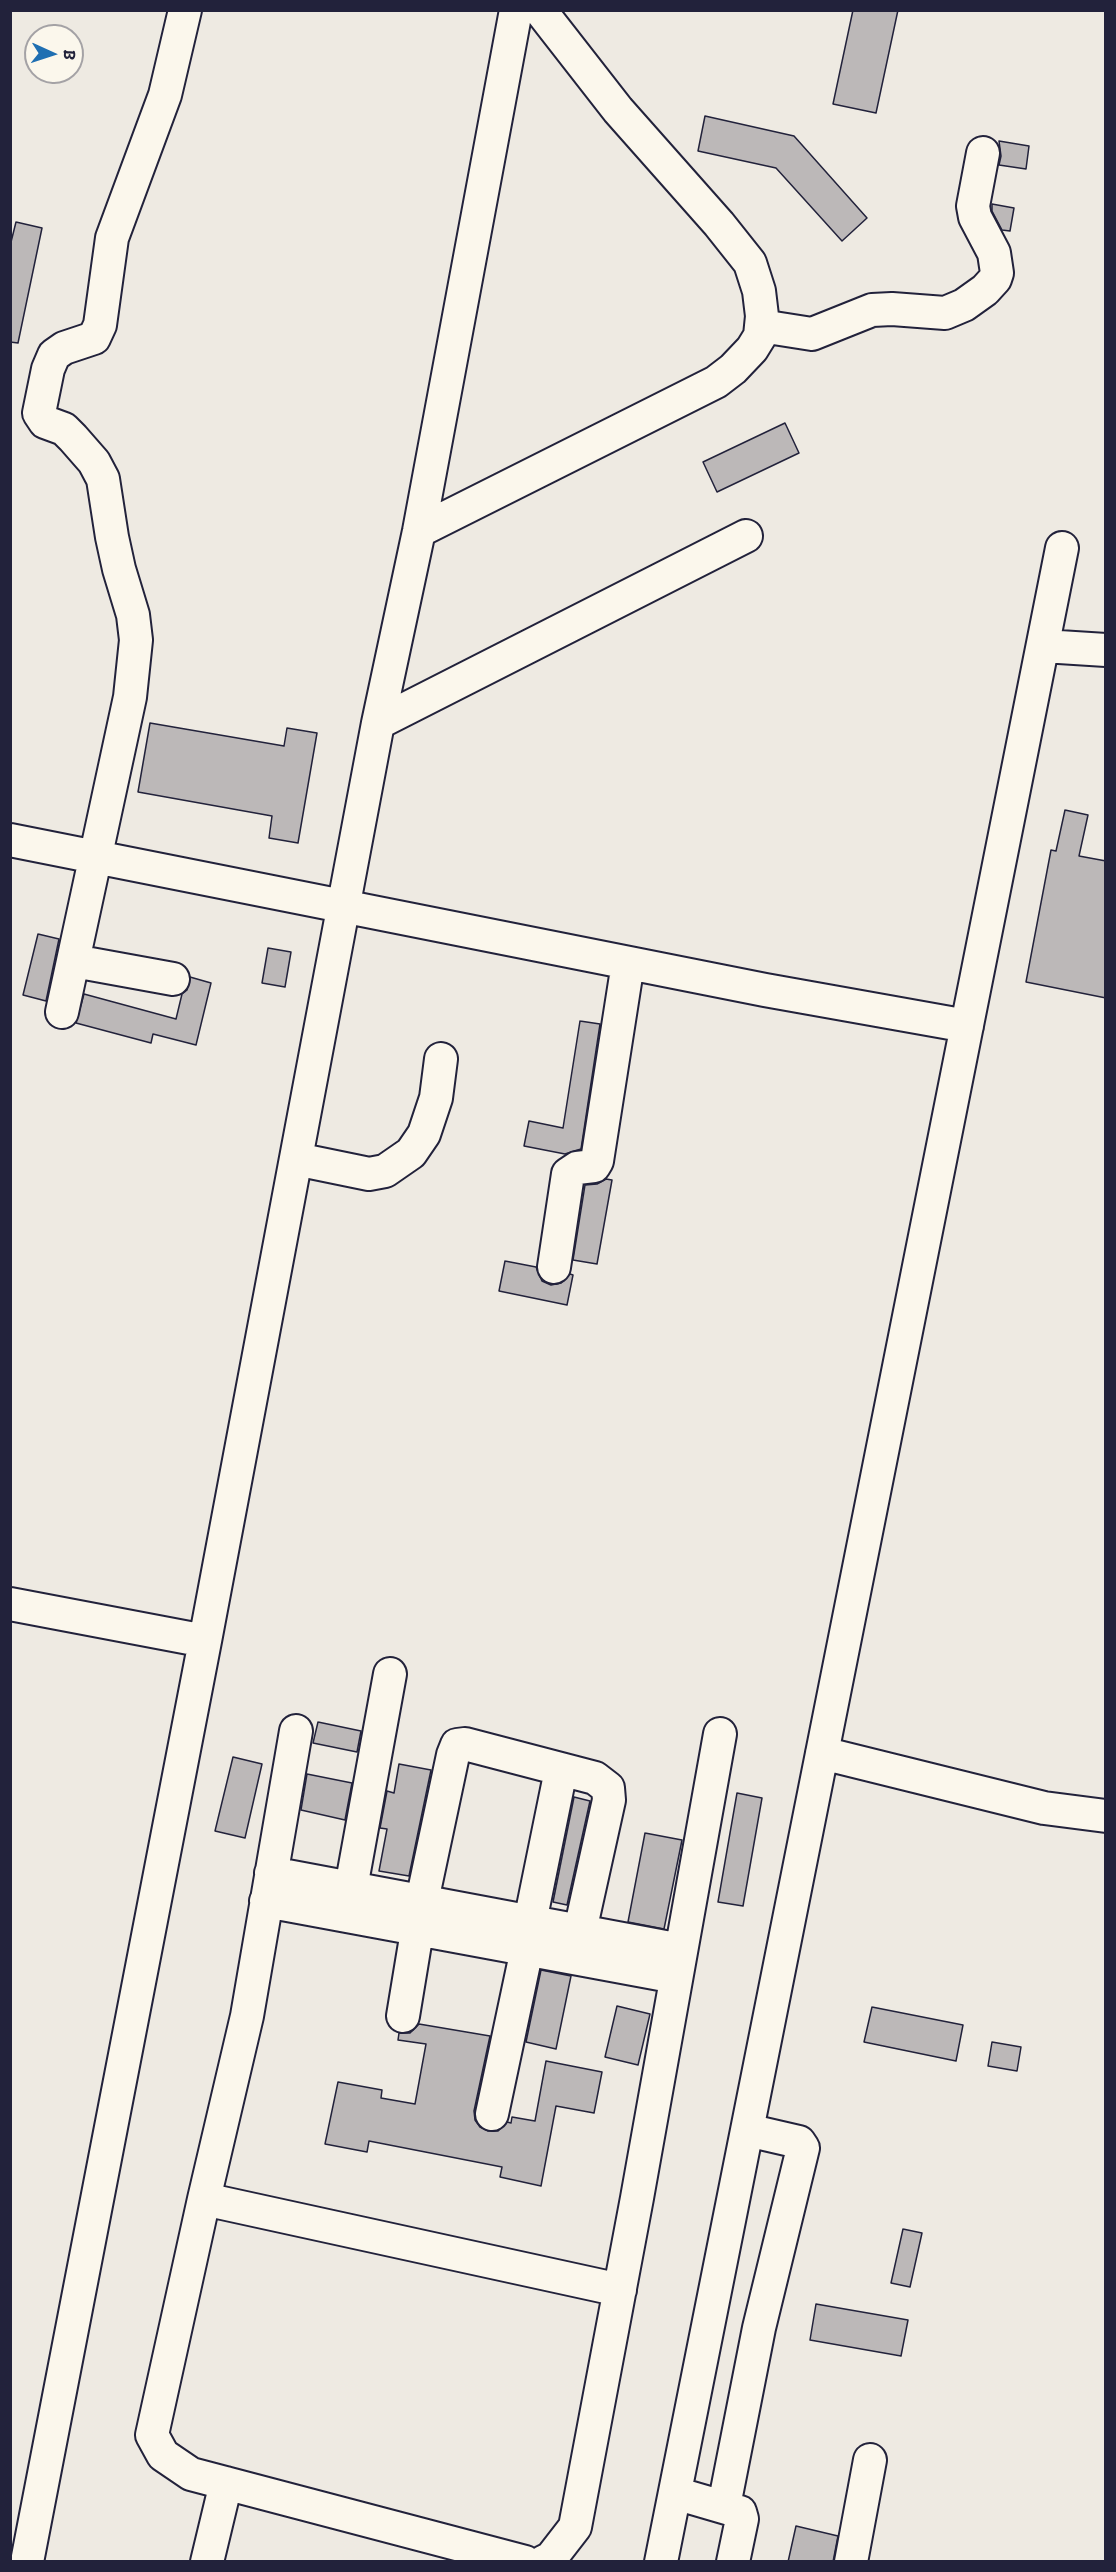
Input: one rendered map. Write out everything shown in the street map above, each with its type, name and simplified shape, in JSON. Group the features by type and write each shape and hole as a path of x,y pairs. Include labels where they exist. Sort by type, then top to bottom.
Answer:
{"street":[{"path":"62,1012 130,696 136,640 133,615 119,569 103,478 94,462 73,438 64,429 45,422 39,413 48,369 54,355 64,348 94,338 100,325 112,238 165,95 185,10"},
{"path":"27,2562 205,1641 378,723 419,531 516,10"},
{"path":"419,531 716,382 733,369 752,349 760,336 759,291 750,263 720,224 618,110 540,10"},
{"path":"761,326 812,334 872,310 945,313 964,305 985,290 995,279 997,273 994,253 975,217 973,206 983,153"},
{"path":"378,723 746,536"},
{"path":"661,2562 1062,548"},
{"path":"1043,646 1106,650"},
{"path":"10,840 765,990 967,1026"},
{"path":"74,961 173,979"},
{"path":"554,1267 568,1174 577,1168 594,1166 597,1161 628,963"},
{"path":"296,1159 369,1174 385,1171 411,1153 424,1134 436,1098 441,1059"},
{"path":"10,1604 205,1641"},
{"path":"351,1888 390,1674"},
{"path":"296,1731 247,2016 152,2436 163,2455 191,2474 525,2562"},
{"path":"543,2562 551,2558 575,2527 720,1734"},
{"path":"403,2016 420,1915 457,1745 465,1744 595,1778 608,1788 609,1800 580,1931"},
{"path":"822,1753 1044,1808 1106,1816"},
{"path":"492,2114 561,1770"},
{"path":"268,1887 351,1888 420,1915"},
{"path":"268,1887 679,1964"},
{"path":"529,1936 580,1931 679,1964"},
{"path":"723,2506 759,2328 803,2148 799,2142 747,2130"},
{"path":"204,2199 620,2290"},
{"path":"851,2562 870,2460"},
{"path":"207,2562 226,2483"},
{"path":"675,2493 740,2512 742,2519 733,2562"}],"building":[{"path":"853,10 898,10 876,113 833,104"},
{"path":"705,116 794,136 867,218 842,241 776,168 698,151"},
{"path":"999,141 1029,146 1026,169 999,165 1001,156"},
{"path":"992,204 1014,208 1010,231 1002,230 992,211"},
{"path":"16,222 42,228 18,343 10,342 10,246"},
{"path":"785,423 799,453 717,492 703,462"},
{"path":"150,723 284,746 287,728 317,733 298,843 269,838 272,816 138,792"},
{"path":"1065,810 1088,815 1079,856 1106,861 1106,998 1026,982 1051,850 1056,851"},
{"path":"38,934 59,939 46,1001 23,995"},
{"path":"268,948 291,952 285,987 262,983"},
{"path":"190,977 211,983 196,1045 153,1034 151,1043 76,1023 84,994 176,1019 182,994 187,990"},
{"path":"580,1021 600,1024 581,1149 565,1154 524,1146 529,1121 563,1128"},
{"path":"606,1179 612,1180 597,1264 573,1260 585,1185 597,1184"},
{"path":"505,1261 536,1267 542,1281 551,1285 561,1283 570,1274 573,1275 567,1305 499,1291"},
{"path":"318,1722 361,1731 357,1752 313,1743"},
{"path":"233,1757 262,1764 245,1838 215,1831"},
{"path":"399,1764 431,1770 409,1876 379,1871 387,1829 380,1828 387,1791 394,1793"},
{"path":"307,1774 352,1783 345,1820 301,1810"},
{"path":"737,1793 762,1798 743,1906 718,1902"},
{"path":"574,1797 590,1801 567,1905 553,1902"},
{"path":"645,1833 682,1840 664,1929 628,1922"},
{"path":"541,1970 571,1976 556,2049 526,2042"},
{"path":"617,2006 650,2014 638,2065 605,2057"},
{"path":"872,2007 963,2025 956,2061 864,2042"},
{"path":"419,2024 490,2036 474,2111 475,2120 480,2127 488,2131 498,2131 507,2122 511,2123 512,2117 535,2121 546,2061 602,2072 594,2113 556,2106 541,2186 500,2177 502,2167 369,2141 367,2152 325,2144 338,2082 382,2090 381,2098 415,2104 426,2044 398,2040 399,2033 410,2033"},
{"path":"992,2042 1021,2047 1017,2071 988,2066"},
{"path":"903,2229 922,2233 910,2287 891,2283"},
{"path":"816,2304 908,2320 901,2356 810,2340"},
{"path":"796,2526 838,2536 833,2562 788,2562"}]}
